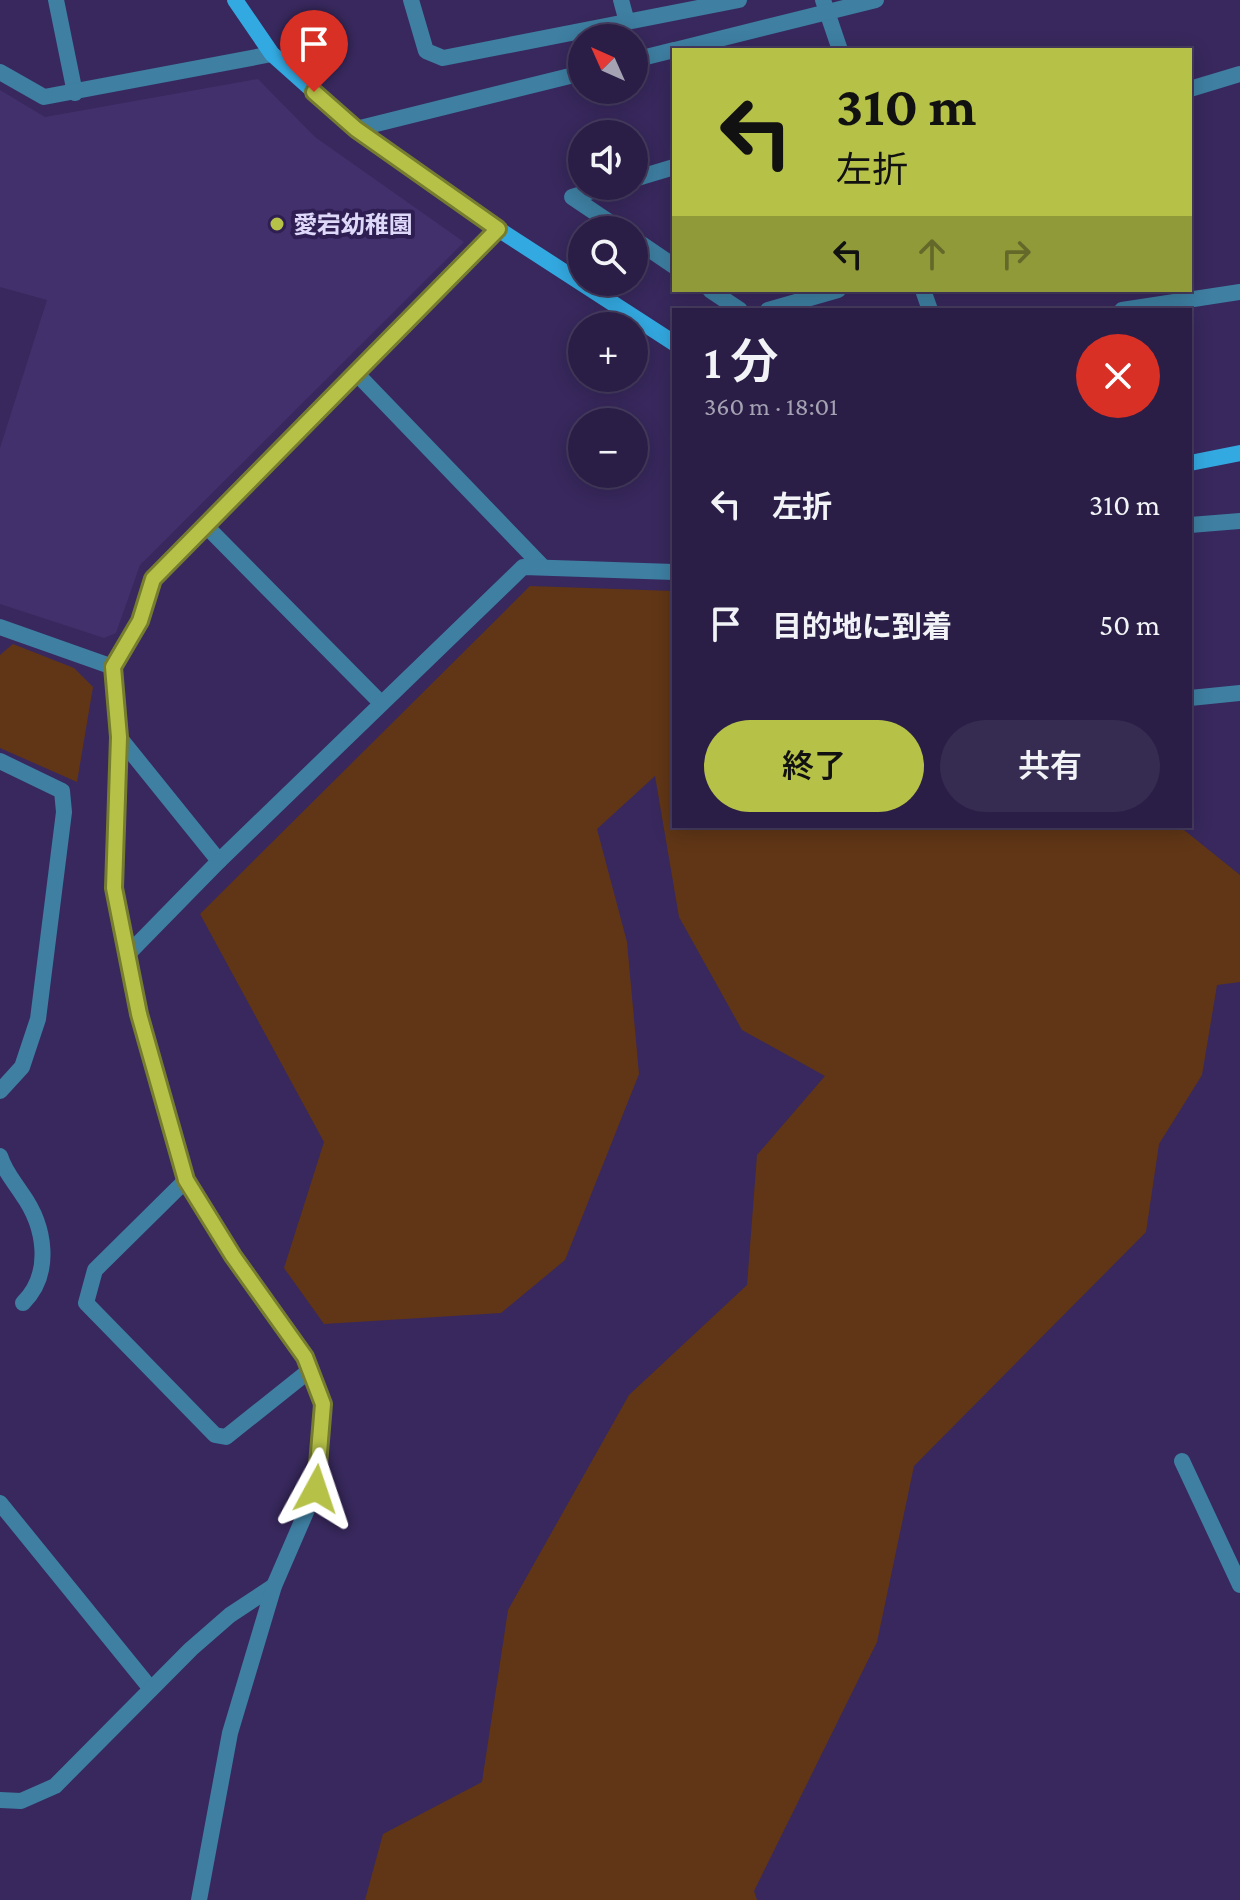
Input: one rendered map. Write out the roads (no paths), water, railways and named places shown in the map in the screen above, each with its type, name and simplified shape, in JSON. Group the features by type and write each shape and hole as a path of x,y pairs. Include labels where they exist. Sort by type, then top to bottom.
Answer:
{"street":[{"path":"56,0 75,93"},
{"path":"235,0 272,54 356,129 498,229 672,342"},
{"path":"411,0 426,51 443,58 739,0"},
{"path":"621,0 627,22"},
{"path":"681,48 825,6 876,0"},
{"path":"825,6 839,48"},
{"path":"648,56 672,50"},
{"path":"0,72 44,97 272,54"},
{"path":"1192,88 1240,74"},
{"path":"356,129 568,76"},
{"path":"648,175 672,168"},
{"path":"576,200 600,216"},
{"path":"199,1900 230,1733 274,1586 316,1489 323,1404 305,1357 233,1256 186,1180 139,1014 114,888 119,737 113,667 140,621 153,579 498,229"},
{"path":"648,248 672,265"},
{"path":"713,292 737,308"},
{"path":"775,308 831,292"},
{"path":"1135,308 1240,292"},
{"path":"357,374 543,567"},
{"path":"1192,463 1240,453"},
{"path":"1192,525 1240,521"},
{"path":"205,525 380,702"},
{"path":"127,955 380,702 523,567 672,572"},
{"path":"0,627 113,667"},
{"path":"1192,698 1240,693"},
{"path":"119,737 219,861"},
{"path":"0,761 62,791 64,812 38,1019 22,1067 0,1091"},
{"path":"0,1156 6,1174 24,1195 45,1244 35,1291 23,1303"},
{"path":"186,1180 95,1270 86,1303 215,1435 226,1437 310,1370"},
{"path":"1182,1461 1240,1585"},
{"path":"0,1503 151,1689"},
{"path":"0,1800 21,1801 55,1786 230,1615 274,1586"}],"place":[{"name":"愛宕幼稚園","path":"277,224"}]}
